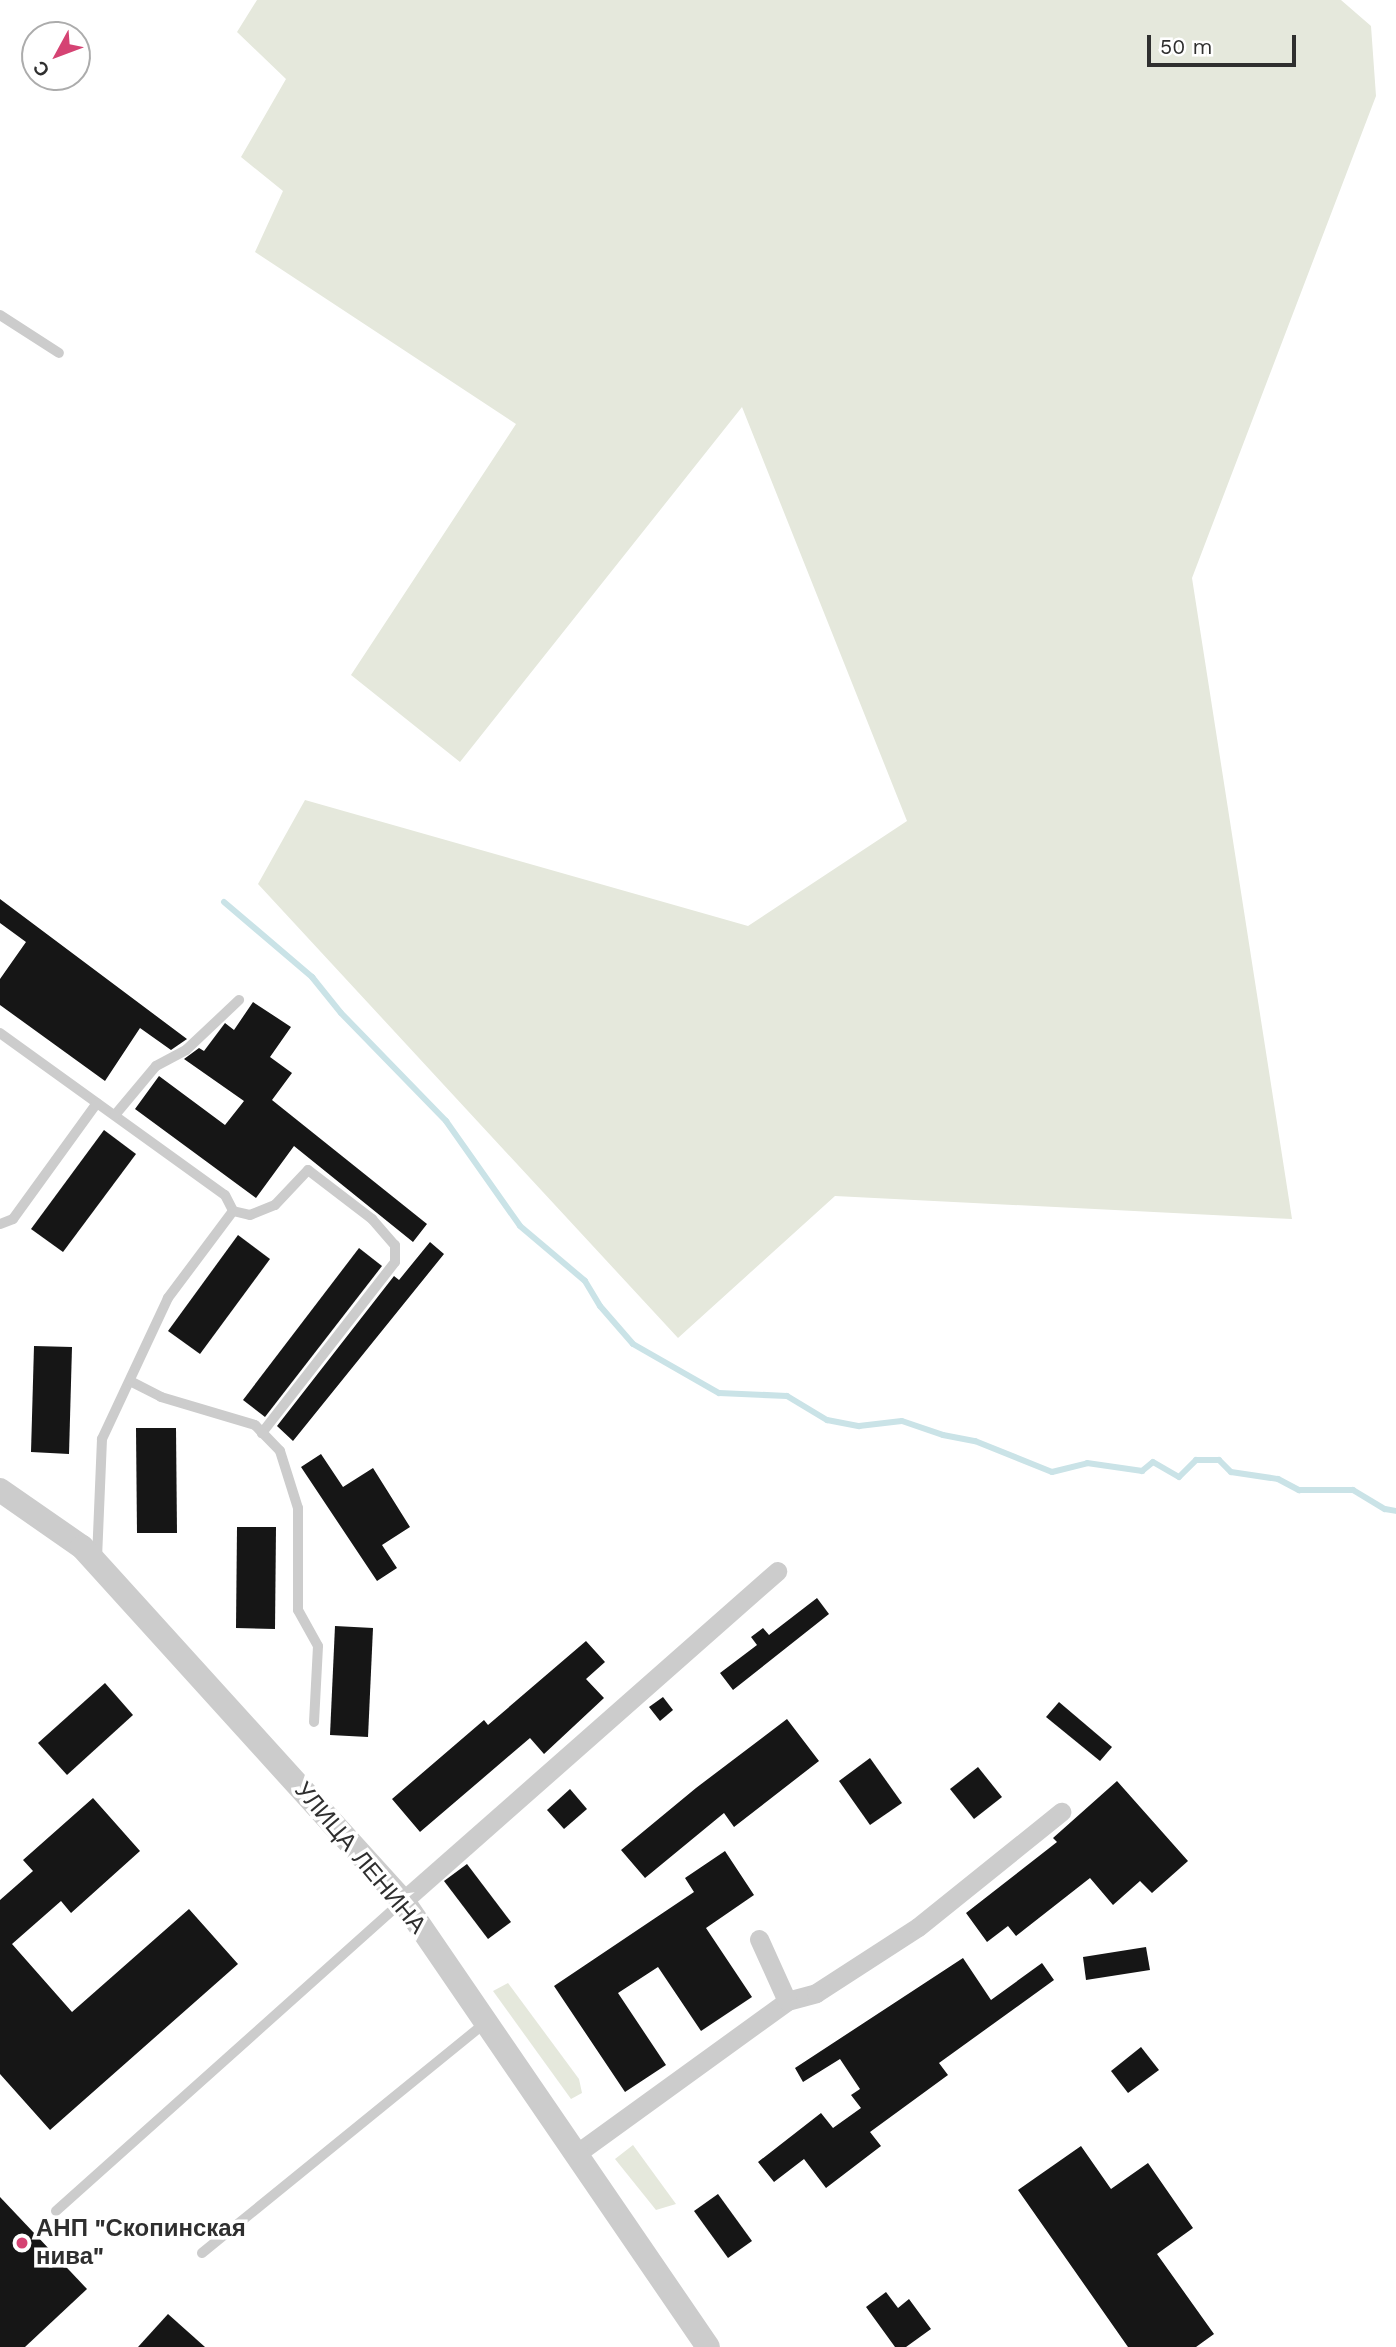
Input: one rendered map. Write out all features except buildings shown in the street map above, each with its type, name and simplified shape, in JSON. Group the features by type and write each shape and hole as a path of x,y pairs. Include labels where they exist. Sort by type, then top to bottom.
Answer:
{"street":[{"name":"УЛИЦА ЛЕНИНА","path":"0,1490 82,1547 403,1901 708,2347"},
{"path":"403,1901 778,1571"},
{"path":"576,2154 787,2001 816,1993 919,1927 1061,1812"},
{"path":"759,1938 787,2001"}],"lane":[{"path":"0,316 59,353"},
{"path":"115,1115 156,1066 186,1050 239,1000"},
{"path":"0,1033 225,1195 233,1211"},
{"path":"0,1224 13,1219 97,1103"},
{"path":"233,1211 250,1215 275,1205 308,1170 372,1219 395,1245 395,1262 262,1433"},
{"path":"97,1564 103,1439 168,1298 233,1211"},
{"path":"130,1381 161,1397 255,1425 280,1451 298,1508 298,1610 318,1646 314,1723"},
{"path":"56,2211 403,1901"},
{"path":"202,2253 486,2022"}],"shaded area":[{"path":"257,0 1341,0 1371,26 1376,96 1192,578 1292,1219 835,1196 678,1338 258,884 305,800 748,926 907,821 742,407 460,762 351,675 516,424 255,252 283,191 241,157 286,79 237,32"},
{"path":"508,1983 579,2079 582,2093 571,2099 493,1991"},
{"path":"633,2145 676,2204 656,2210 615,2159"}],"waterway":[{"path":"224,902 312,977 341,1013 446,1121 520,1226 585,1281 600,1306 633,1344 719,1393 787,1396 827,1420 859,1426 902,1421 943,1435 975,1441 1052,1472 1087,1463 1142,1471 1153,1462 1179,1477 1196,1460 1219,1460 1231,1472 1278,1479 1299,1490 1353,1490 1385,1509 1396,1511"}],"place":[{"name":"АНП \"Скопинская нива\"","path":"22,2243"}]}
